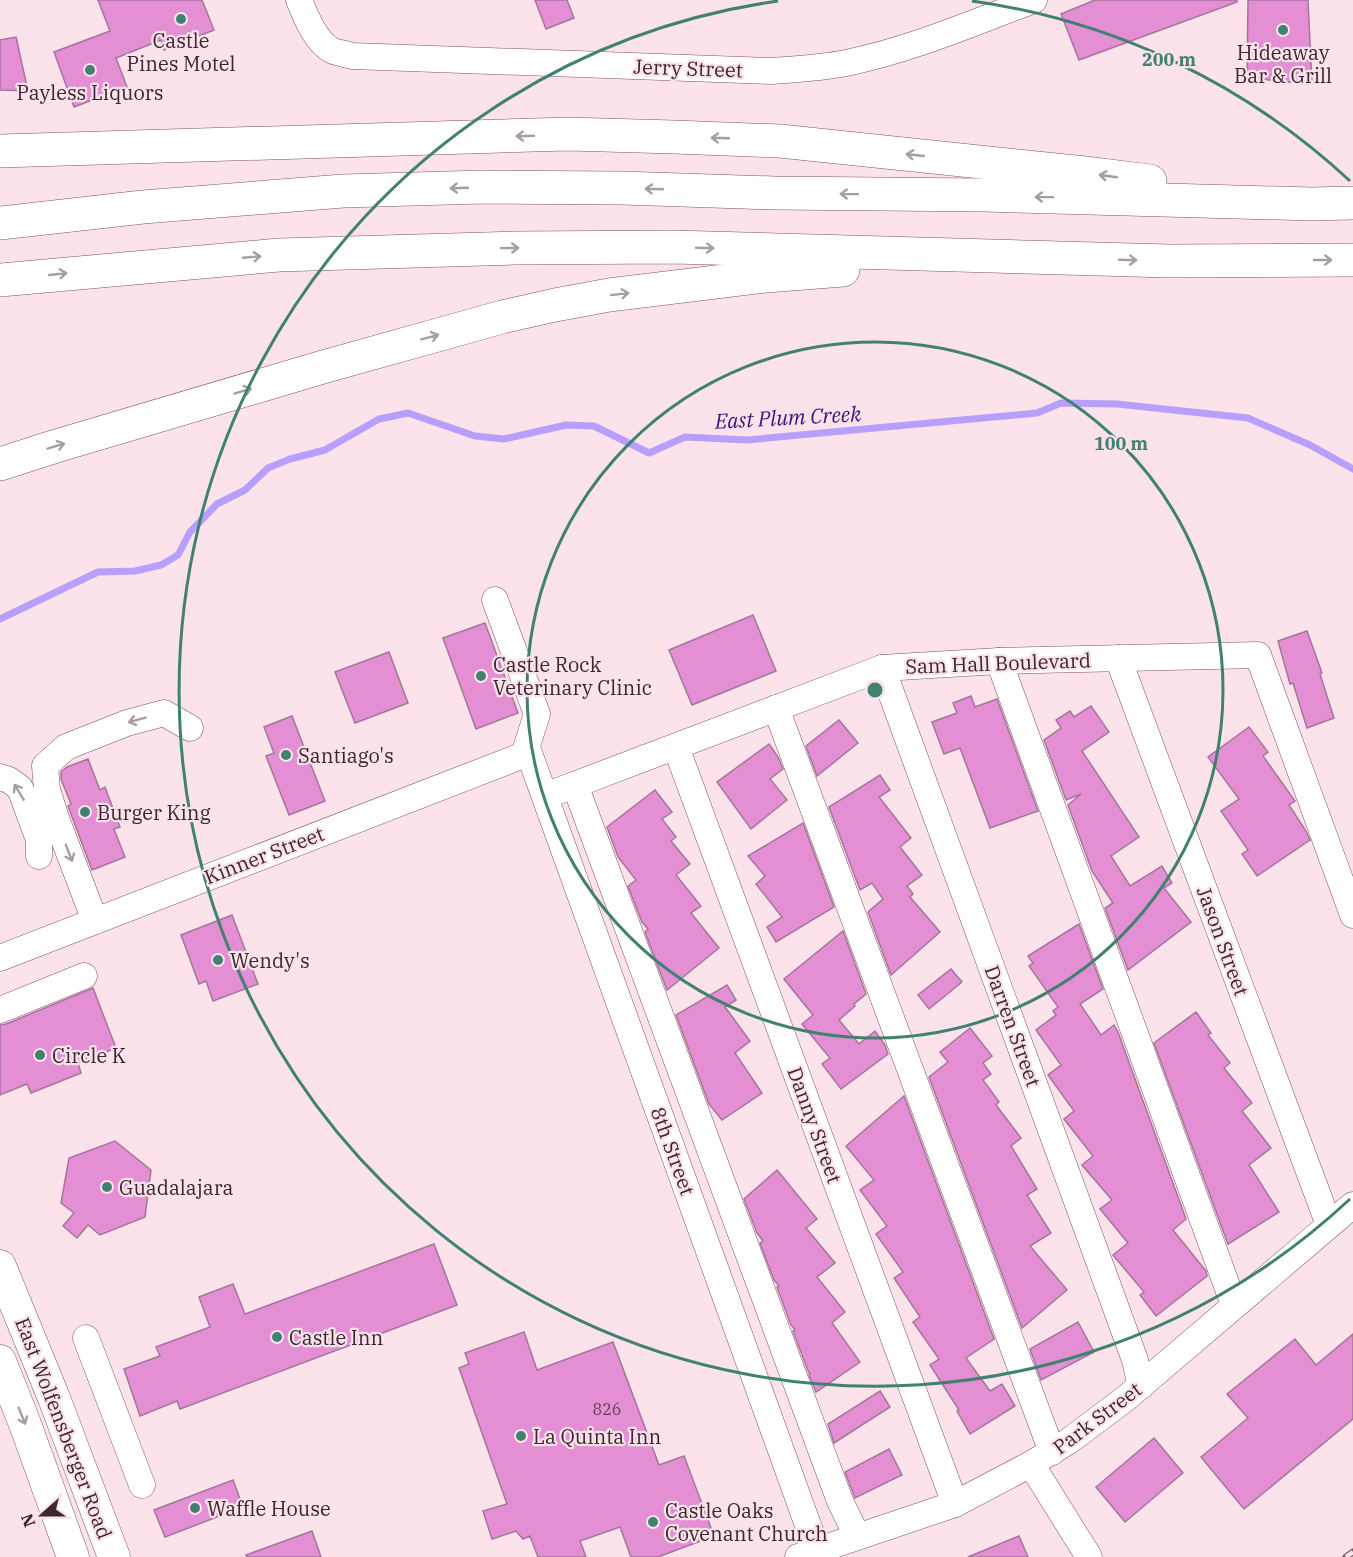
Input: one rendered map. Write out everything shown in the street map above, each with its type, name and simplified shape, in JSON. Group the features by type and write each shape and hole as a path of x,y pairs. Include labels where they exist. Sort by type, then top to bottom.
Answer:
{"highway":[{"path":"0,151 568,135 780,141 1085,173 1312,204"},
{"path":"0,223 143,207 343,191 483,187 1353,203"},
{"path":"0,280 279,255 426,249 673,247 1169,261 1353,260"},
{"path":"0,464 323,367 502,317 555,305 766,276 1069,258"}],"main road":[{"name":"East Wolfensberger Road","path":"0,1266 54,1398 114,1557"},
{"name":"East Wolfensberger Road","path":"0,1361 73,1557"}],"street":[{"name":"Jerry Street","path":"300,0 305,15 320,40 331,50 352,56 772,71 817,68 846,63 909,46 1034,0"},
{"path":"495,600 537,714 526,754"},
{"name":"Sam Hall Boulevard","path":"545,796 882,668 999,661 1258,655 1353,915"},
{"name":"Jason Street","path":"1118,658 1329,1225"},
{"path":"999,661 1234,1305"},
{"name":"Darren Street","path":"882,668 1131,1349 1141,1386"},
{"path":"776,708 1041,1458 1089,1557"},
{"path":"95,921 50,800 45,766 66,747 127,723 165,713 190,728"},
{"name":"Danny Street","path":"676,747 955,1504"},
{"name":"8th Street","path":"526,754 545,796 808,1553"},
{"name":"Kinner Street","path":"0,958 526,754"},
{"path":"0,777 9,780 20,789 39,840 39,856"},
{"path":"575,785 840,1502 857,1536"},
{"path":"0,1010 84,976"},
{"name":"Park Street","path":"808,1553 955,1504 1041,1458 1103,1416 1141,1386 1353,1205"},
{"path":"86,1338 142,1485"}],"building":[{"path":"98,0 202,0 214,30 164,50 161,40 116,58 127,87 74,107 54,52 110,31"},
{"path":"535,0 567,0 574,18 546,29"},
{"path":"1095,0 1237,0 1237,2 1079,60 1061,14"},
{"path":"1248,0 1308,0 1312,84 1247,78"},
{"path":"16,37 28,91 0,90 0,40"},
{"path":"753,615 776,671 692,705 669,650"},
{"name":"Castle Rock Veterinary Clinic","path":"485,623 518,713 476,729 443,638"},
{"path":"1307,631 1322,673 1320,674 1334,718 1307,728 1293,683 1290,684 1278,641"},
{"path":"389,652 408,703 355,723 335,672"},
{"path":"971,696 975,707 997,699 1038,811 990,828 960,748 944,754 932,722 957,713 953,703"},
{"path":"1091,706 1109,732 1082,751 1139,837 1111,856 1130,886 1162,866 1172,883 1164,888 1191,922 1128,970 1105,908 1113,903 1092,871 1068,805 1081,794 1066,800 1044,740 1061,728 1056,720 1070,711 1074,717"},
{"path":"292,716 325,801 289,815 266,756 274,753 264,727"},
{"path":"839,720 858,743 817,776 806,746"},
{"path":"1249,727 1268,752 1263,756 1295,801 1289,805 1310,840 1257,876 1242,854 1248,850 1221,811 1239,799 1208,757"},
{"path":"769,744 783,769 770,779 787,800 751,829 717,782"},
{"path":"88,759 100,790 105,787 120,827 114,829 125,857 92,870 68,806 71,804 61,779 61,772 67,767"},
{"path":"880,775 890,790 879,797 911,838 900,847 922,875 907,886 913,894 910,897 940,932 891,975 868,912 883,899 872,883 860,890 829,807"},
{"path":"655,790 672,812 662,819 676,837 671,841 690,864 676,875 701,906 691,913 719,948 667,990 645,932 648,929 642,922 628,886 636,880 618,857 607,827"},
{"path":"803,823 834,907 776,942 767,927 782,917 756,884 765,876 748,856"},
{"path":"232,915 258,984 213,1001 206,981 199,984 181,935"},
{"path":"1079,924 1103,989 1080,1004 1101,1035 1114,1025 1118,1032 1186,1219 1173,1230 1206,1271 1207,1276 1156,1316 1140,1295 1144,1292 1113,1255 1128,1243 1100,1209 1112,1200 1082,1165 1093,1156 1064,1119 1074,1111 1048,1075 1061,1065 1036,1030 1056,1015 1053,1011 1058,1007 1029,966 1033,963 1028,956"},
{"path":"843,931 866,994 839,1020 859,1044 875,1031 885,1045 888,1054 841,1089 822,1064 830,1058 802,1024 813,1015 784,979"},
{"path":"951,969 962,982 929,1009 918,995"},
{"path":"727,985 736,1000 725,1007 750,1041 735,1053 762,1093 722,1120 709,1104 676,1015"},
{"path":"93,988 116,1048 78,1063 81,1073 31,1093 27,1084 0,1095 0,1025"},
{"path":"1196,1012 1211,1033 1208,1035 1230,1063 1224,1068 1252,1103 1242,1111 1271,1148 1249,1165 1279,1212 1228,1244 1154,1043"},
{"path":"970,1028 992,1056 983,1063 991,1074 983,1080 999,1102 996,1105 1021,1138 1011,1146 1037,1189 1027,1195 1051,1233 1030,1246 1067,1290 1022,1328 929,1077 948,1062 940,1052"},
{"path":"904,1096 994,1339 966,1358 990,1391 1002,1384 1015,1406 970,1434 957,1411 959,1410 930,1365 939,1359 913,1322 920,1317 894,1278 903,1272 876,1234 887,1226 860,1190 874,1180 846,1146"},
{"name":"Guadalajara","path":"115,1141 151,1170 145,1217 100,1235 88,1225 77,1238 63,1226 74,1213 61,1203 69,1158"},
{"path":"777,1170 817,1219 806,1228 835,1263 817,1277 845,1312 832,1323 860,1362 816,1392 793,1331 795,1330 777,1287 779,1286 774,1280 760,1243 763,1241 757,1233 744,1199"},
{"name":"Castle Inn","path":"434,1244 457,1305 180,1409 177,1401 140,1416 124,1369 160,1356 156,1347 210,1327 199,1297 233,1284 245,1314"},
{"path":"1078,1322 1094,1352 1041,1380 1030,1349"},
{"path":"524,1332 537,1370 613,1342 659,1465 684,1456 714,1536 658,1557 631,1557 620,1527 580,1541 586,1557 538,1557 530,1536 523,1539 516,1531 492,1539 483,1511 507,1504 459,1368 469,1364 465,1353"},
{"path":"1353,1334 1353,1419 1244,1509 1201,1457 1248,1418 1227,1394 1295,1339 1316,1365"},
{"path":"880,1391 890,1407 834,1443 828,1424"},
{"path":"1154,1438 1183,1473 1125,1522 1096,1487"},
{"path":"889,1449 902,1475 855,1498 845,1472"},
{"path":"233,1480 243,1507 165,1537 154,1510"},
{"path":"312,1531 321,1557 247,1557 246,1555"},
{"path":"1019,1536 1028,1557 968,1557"}],"waterway":[{"name":"East Plum Creek","path":"0,619 98,572 135,571 161,565 178,555 190,532 217,504 245,490 268,468 290,459 325,450 379,419 408,413 475,436 504,439 566,425 594,426 649,453 685,437 747,440 1037,413 1061,403 1117,404 1248,418 1310,445 1353,469"}],"railway":[{"path":"1346,1557 1353,1552"}],"place":[{"name":"Castle Pines Motel","path":"181,19"},
{"name":"Hideaway Bar & Grill","path":"1283,30"},
{"name":"Payless Liquors","path":"90,70"},
{"name":"Castle Rock Veterinary Clinic","path":"481,676"},
{"name":"Santiago's","path":"286,755"},
{"name":"Burger King","path":"85,812"},
{"name":"Wendy's","path":"218,960"},
{"name":"Circle K","path":"40,1055"},
{"name":"Guadalajara","path":"107,1187"},
{"name":"Castle Inn","path":"277,1337"},
{"name":"La Quinta Inn","path":"521,1436"},
{"name":"Waffle House","path":"195,1508"},
{"name":"Castle Oaks Covenant Church","path":"653,1522"}]}
